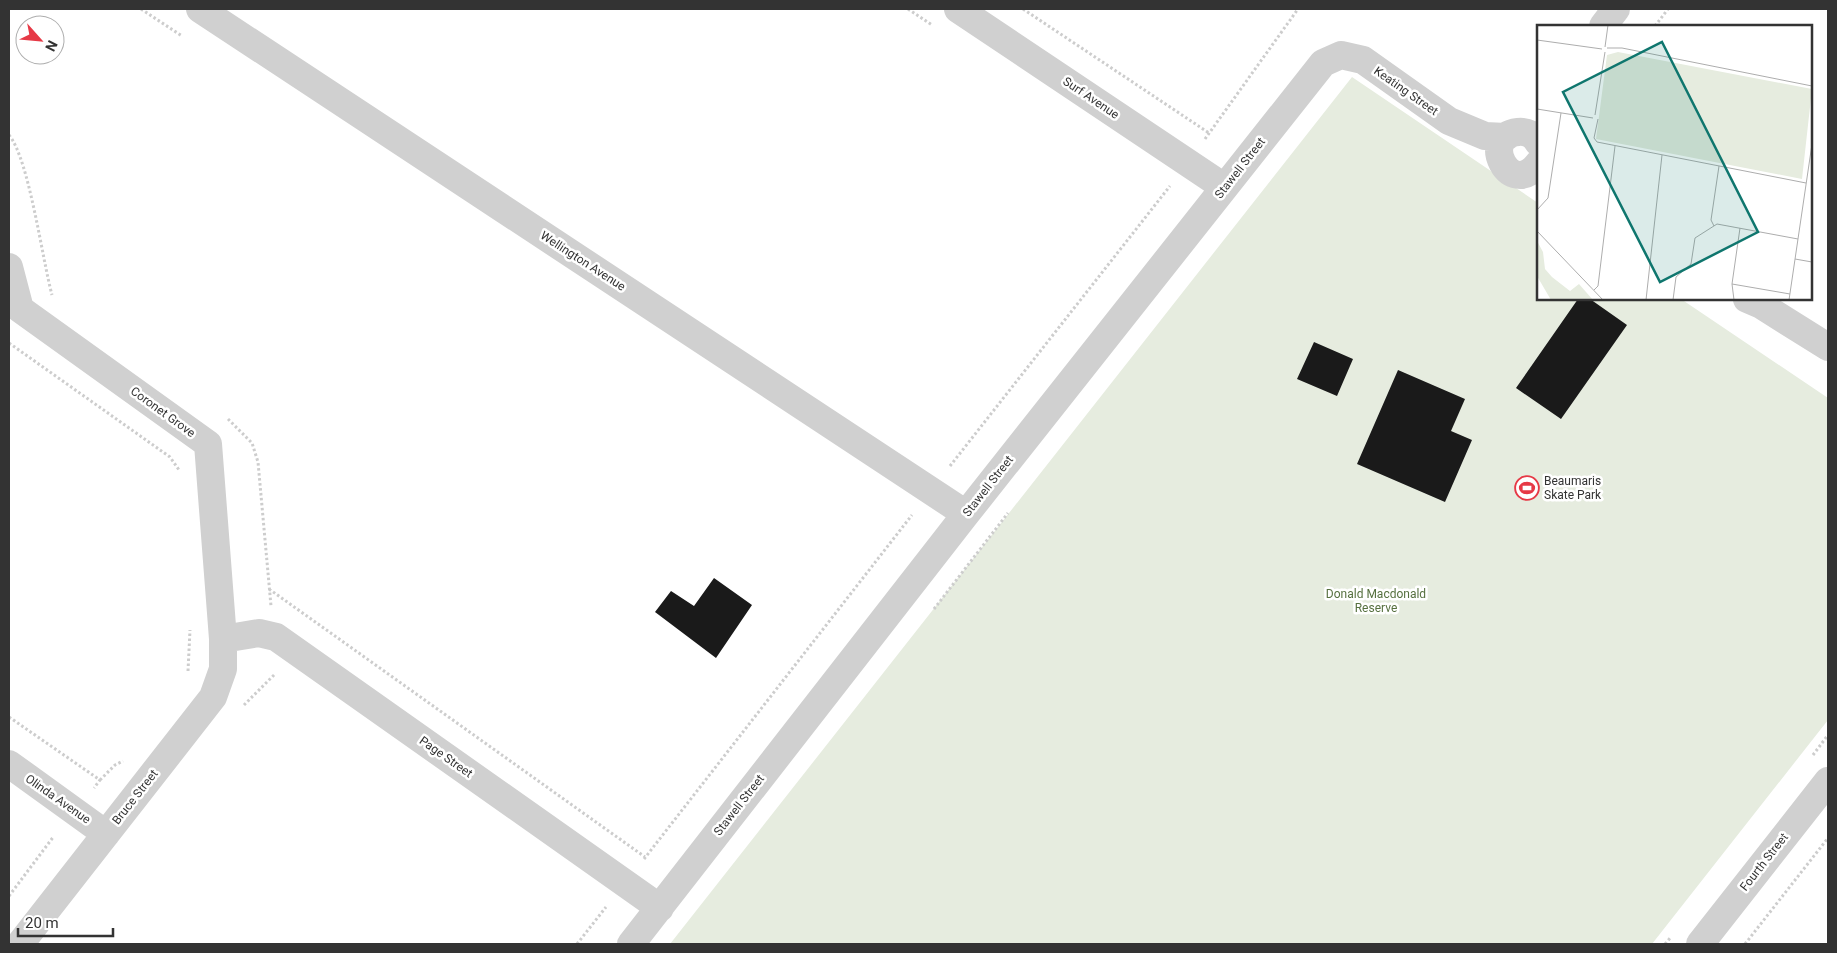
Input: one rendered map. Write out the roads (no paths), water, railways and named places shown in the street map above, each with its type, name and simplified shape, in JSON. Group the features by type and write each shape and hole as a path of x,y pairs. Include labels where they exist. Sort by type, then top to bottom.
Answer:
{"street":[{"name":"Wellington Avenue","path":"200,9 966,514"},
{"name":"Surf Avenue","path":"958,9 1224,187"},
{"path":"1604,25 1616,9"},
{"name":"Stawell Street","path":"631,944 966,514 1323,63 1341,55 1363,60"},
{"name":"Keating Street","path":"1363,60 1449,121 1485,136 1526,131"},
{"name":"Keating Street","path":"1449,121 1463,140 1482,156 1501,164 1511,173 1531,172 1537,165"},
{"path":"1501,164 1499,149 1526,131"},
{"name":"Coronet Grove","path":"9,267 20,309 208,444 223,639"},
{"path":"1749,300 1761,305 1828,347"},
{"name":"Page Street","path":"223,639 259,633 276,637 660,908"},
{"name":"Bruce Street","path":"20,944 213,697 223,669 223,639"},
{"name":"Olinda Avenue","path":"9,764 106,834"},
{"name":"Fourth Street","path":"1700,944 1828,781"}],"place":[{"name":"Beaumaris Skate Park","path":"1527,488"}],"park label":[{"name":"Donald Macdonald Reserve","path":"1376,601"}]}
